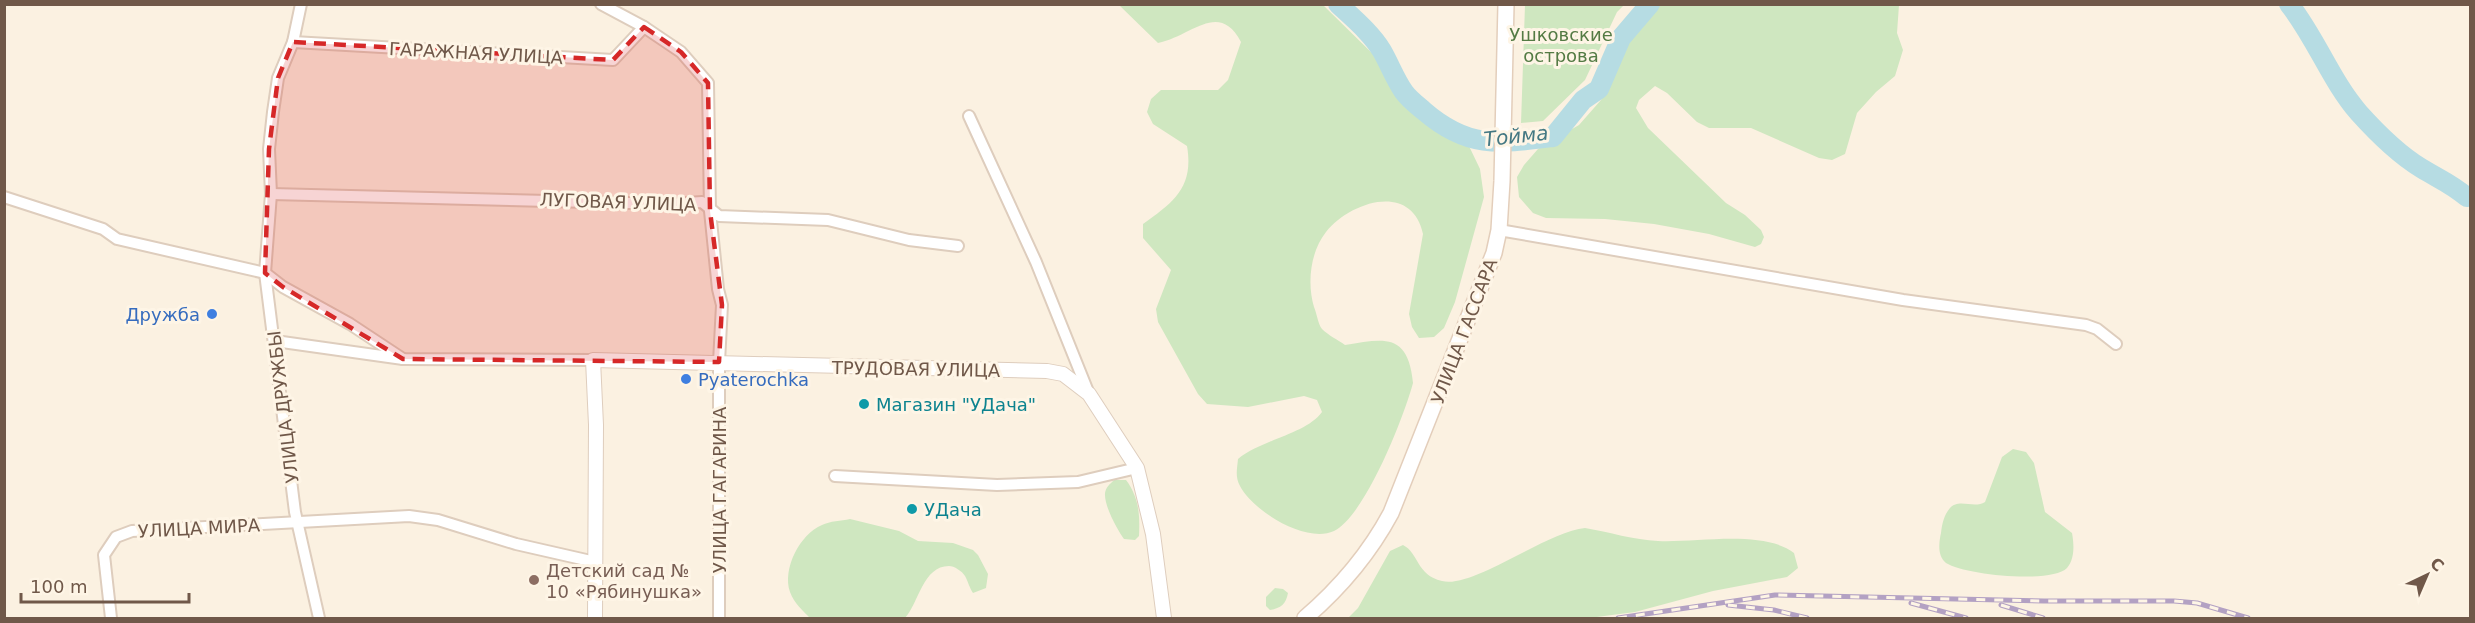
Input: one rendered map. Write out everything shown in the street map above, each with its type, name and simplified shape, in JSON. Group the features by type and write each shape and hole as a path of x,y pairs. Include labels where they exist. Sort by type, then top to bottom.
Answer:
{"main road":[{"name":"УЛИЦА ГАССАРА","path":"1305,618 1351,574 1391,513 1494,253 1500,230 1506,4"}],"street":[{"name":"УЛИЦА ДРУЖБЫ","path":"301,4 293,42 278,78 273,112 269,149 271,194 265,273 298,522 319,618"},
{"name":"УЛИЦА ГАГАРИНА","path":"601,4 644,27 681,52 708,83 710,211 718,290 722,305 719,363 719,618"},
{"name":"ГАРАЖНАЯ УЛИЦА","path":"293,42 613,60 644,27"},
{"path":"969,116 1032,252 1089,394 1137,468 1153,534 1164,618"},
{"name":"ЛУГОВАЯ УЛИЦА","path":"271,194 670,204 702,202 710,211 719,216 828,220 909,240 958,246"},
{"path":"4,197 103,229 117,239 265,273 283,287 350,324 403,359"},
{"path":"1500,230 1903,300 2086,325 2102,332 2116,344"},
{"path":"275,341 403,359 593,360 596,424 595,618"},
{"name":"ТРУДОВАЯ УЛИЦА","path":"593,360 1047,371 1070,378 1089,394"},
{"path":"835,476 1008,485 1078,482 1137,468"},
{"name":"УЛИЦА МИРА","path":"111,618 104,555 110,543 124,533 409,516 438,520 516,544 595,562"}],"highlighted area":[{"path":"644,27 681,52 708,83 710,211 722,305 719,362 403,359 283,287 265,273 269,149 278,78 293,42 613,60"}],"green space":[{"path":"1119,5 1323,5 1377,58 1397,95 1418,116 1468,144 1480,169 1484,197 1455,302 1444,328 1434,337 1419,338 1412,327 1409,314 1423,234 1417,218 1407,207 1394,202 1365,205 1337,221 1326,232 1316,249 1311,268 1311,288 1314,307 1322,329 1345,345 1382,341 1400,347 1410,366 1413,383 1392,441 1370,487 1346,522 1334,531 1322,534 1309,533 1281,523 1268,515 1247,496 1238,483 1237,476 1238,459 1259,446 1315,420 1322,412 1317,400 1304,396 1248,407 1207,404 1198,394 1158,322 1156,309 1171,270 1143,238 1143,224 1164,208 1179,192 1184,183 1188,160 1187,146 1153,124 1147,112 1151,99 1161,90 1218,90 1228,80 1241,42 1233,30 1224,23 1214,22 1158,43"},
{"name":"Ушковские острова","path":"1525,5 1624,5 1617,12 1585,80 1543,121 1521,123"},
{"path":"1660,5 1899,5 1897,33 1903,50 1895,76 1857,113 1845,154 1832,160 1819,158 1751,128 1709,128 1697,122 1667,93 1655,86 1639,100 1636,108 1648,128 1726,203 1745,215 1761,230 1764,237 1761,244 1755,247 1709,234 1654,224 1605,219 1546,218 1533,213 1519,197 1517,177 1524,165 1538,149 1579,125 1601,100 1630,40"},
{"path":"2013,449 2026,452 2034,463 2045,512 2072,533 2073,551 2070,564 2058,573 2027,577 1988,574 1946,563 1941,557 1939,545 1946,514 1954,505 1985,502 2002,457"},
{"path":"1114,480 1126,480 1136,500 1139,514 1139,536 1135,540 1124,539 1109,511 1105,493"},
{"path":"850,519 899,531 918,541 953,543 973,550 988,574 986,588 973,593 964,574 949,566 940,568 927,578 905,618 810,618 796,603 790,592 789,573 795,553 807,536 822,525"},
{"path":"1585,528 1658,541 1747,539 1765,541 1794,553 1798,568 1787,577 1713,591 1635,612 1589,618 1348,618 1358,608 1390,551 1403,545 1412,553 1427,574 1442,581 1455,581 1472,577 1550,539"},
{"path":"1275,588 1283,589 1288,593 1282,605 1270,610 1266,606 1266,597"}],"waterway":[{"name":"Тойма","path":"1338,4 1378,44 1406,95 1416,104 1455,132 1470,138 1500,142 1553,137 1583,100 1599,89 1621,38 1650,4"},
{"path":"2289,4 2349,101 2366,121 2404,156 2467,197"}],"railway":[{"path":"1618,618 1775,595 2044,601 2174,601 2197,603 2248,618"},
{"path":"1911,603 1966,618"},
{"path":"1728,605 1774,610 1807,618"},
{"path":"2001,605 2043,618"}],"place":[{"name":"Дружба","path":"212,314"},
{"name":"Pyaterochka","path":"686,379"},
{"name":"Магазин \"УДача\"","path":"864,404"},
{"name":"УДача","path":"912,509"},
{"name":"Детский сад № 10 «Рябинушка»","path":"534,580"}]}
